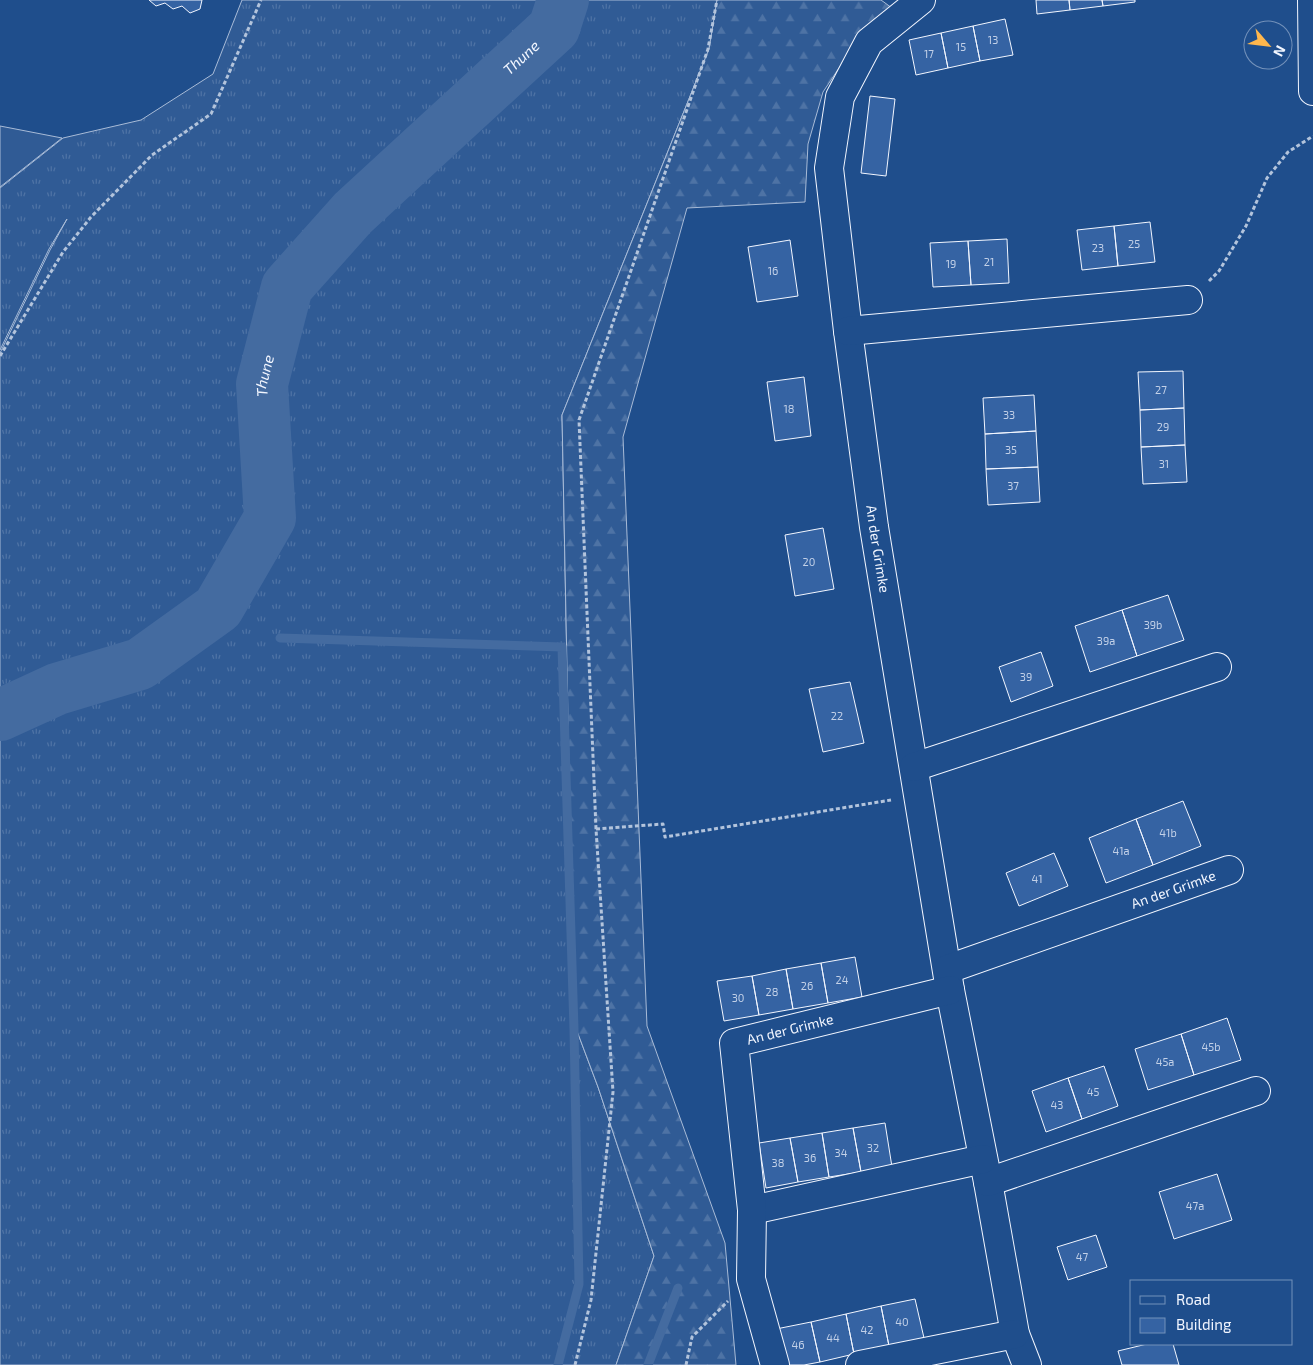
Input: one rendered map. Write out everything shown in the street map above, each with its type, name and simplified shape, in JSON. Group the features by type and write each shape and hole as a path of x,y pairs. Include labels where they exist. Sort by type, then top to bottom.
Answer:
{"street":[{"name":"An der Grimke","path":"921,0 869,42 840,96 829,168 874,527 918,795 949,979 1015,1334 1027,1365"},
{"path":"1312,0 1313,91"},
{"path":"848,331 1188,300"},
{"path":"914,767 1217,667"},
{"name":"An der Grimke","path":"775,1365 751,1279 752,1210 734,1043 949,979 1229,870"},
{"path":"752,1210 986,1171 1256,1091"},
{"path":"860,1365 1015,1334"}],"path":[{"path":"0,356 63,252 92,217 152,156 211,114 261,0"},
{"path":"576,1365 591,1300 613,1092 596,829 579,420 708,48 717,0"},
{"path":"1188,300 1219,271 1246,226 1267,178 1288,152 1313,136"},
{"path":"596,829 663,824 665,837 918,795"},
{"path":"686,1365 692,1337 751,1279"}],"green space":[{"path":"242,0 717,0 709,49 562,415 574,1023 598,1087 654,1256 616,1365 0,1365 0,353 67,219 49,249 0,350 0,188 63,138 141,120 213,74"},
{"path":"717,0 881,0 892,8 853,47 823,92 808,144 805,202 687,208 623,437 647,1026 725,1243 736,1365 616,1365 654,1256 598,1087 574,1023 562,415 709,49"}],"shaded area":[{"path":"0,126 62,138 0,187"}],"building":[{"path":"149,0 202,0 200,9 190,13 182,6 173,9 165,3 156,6"},
{"path":"1036,0 1069,0 1070,10 1037,14"},
{"path":"1069,0 1102,0 1103,6 1070,10"},
{"path":"1102,0 1135,0 1135,2 1103,6"},
{"path":"1005,19 1013,55 980,61 973,26"},
{"path":"973,26 980,61 948,68 941,33"},
{"path":"941,33 948,68 916,75 909,40"},
{"path":"870,96 895,99 886,176 861,173"},
{"path":"1150,222 1155,262 1118,266 1114,226"},
{"path":"1114,226 1118,266 1082,270 1077,230"},
{"path":"1007,239 1009,283 971,285 968,241"},
{"path":"790,240 798,296 757,302 748,247"},
{"path":"968,241 971,285 933,287 930,243"},
{"path":"1183,371 1184,408 1140,410 1138,372"},
{"path":"804,377 811,436 775,441 767,382"},
{"path":"1034,395 1036,431 985,434 983,398"},
{"path":"1184,408 1185,445 1141,447 1140,410"},
{"path":"1036,431 1038,467 986,469 985,434"},
{"path":"1185,445 1187,482 1143,484 1141,447"},
{"path":"1038,467 1040,502 988,505 986,469"},
{"path":"823,528 834,589 795,596 785,535"},
{"path":"1168,595 1184,640 1137,656 1122,610"},
{"path":"1122,610 1137,656 1090,672 1075,626"},
{"path":"1041,652 1053,686 1011,702 999,667"},
{"path":"850,682 864,743 823,752 809,689"},
{"path":"1183,801 1201,846 1153,865 1136,819"},
{"path":"1136,819 1153,865 1106,883 1089,838"},
{"path":"1054,853 1068,886 1019,906 1006,873"},
{"path":"855,957 862,997 828,1003 821,963"},
{"path":"821,963 828,1003 793,1009 786,969"},
{"path":"786,969 793,1009 759,1015 752,976"},
{"path":"752,976 759,1015 724,1021 717,981"},
{"path":"1227,1018 1241,1060 1194,1075 1181,1034"},
{"path":"1181,1034 1194,1075 1148,1090 1135,1049"},
{"path":"1104,1066 1118,1106 1082,1119 1068,1078"},
{"path":"1068,1078 1082,1119 1046,1132 1032,1091"},
{"path":"885,1123 892,1167 861,1172 853,1128"},
{"path":"853,1128 861,1172 829,1177 822,1133"},
{"path":"822,1133 829,1177 798,1182 790,1138"},
{"path":"790,1138 798,1182 766,1188 759,1143"},
{"path":"1217,1174 1232,1220 1174,1239 1159,1192"},
{"path":"1096,1235 1107,1267 1068,1280 1057,1247"},
{"path":"915,1299 924,1338 889,1346 881,1306"},
{"path":"881,1306 889,1346 854,1354 846,1314"},
{"path":"846,1314 854,1354 820,1362 811,1322"},
{"path":"811,1322 820,1362 804,1365 784,1365 776,1329"},
{"path":"1143,1345 1173,1345 1179,1365 1122,1365 1118,1351"}],"waterway":[{"name":"Thune","path":"0,715 57,689 140,664 218,608 270,518 262,384 287,287 353,213 554,28 563,0"},
{"path":"280,638 562,647 574,1029 579,1284 558,1365"},
{"path":"648,1365 678,1288"}]}
